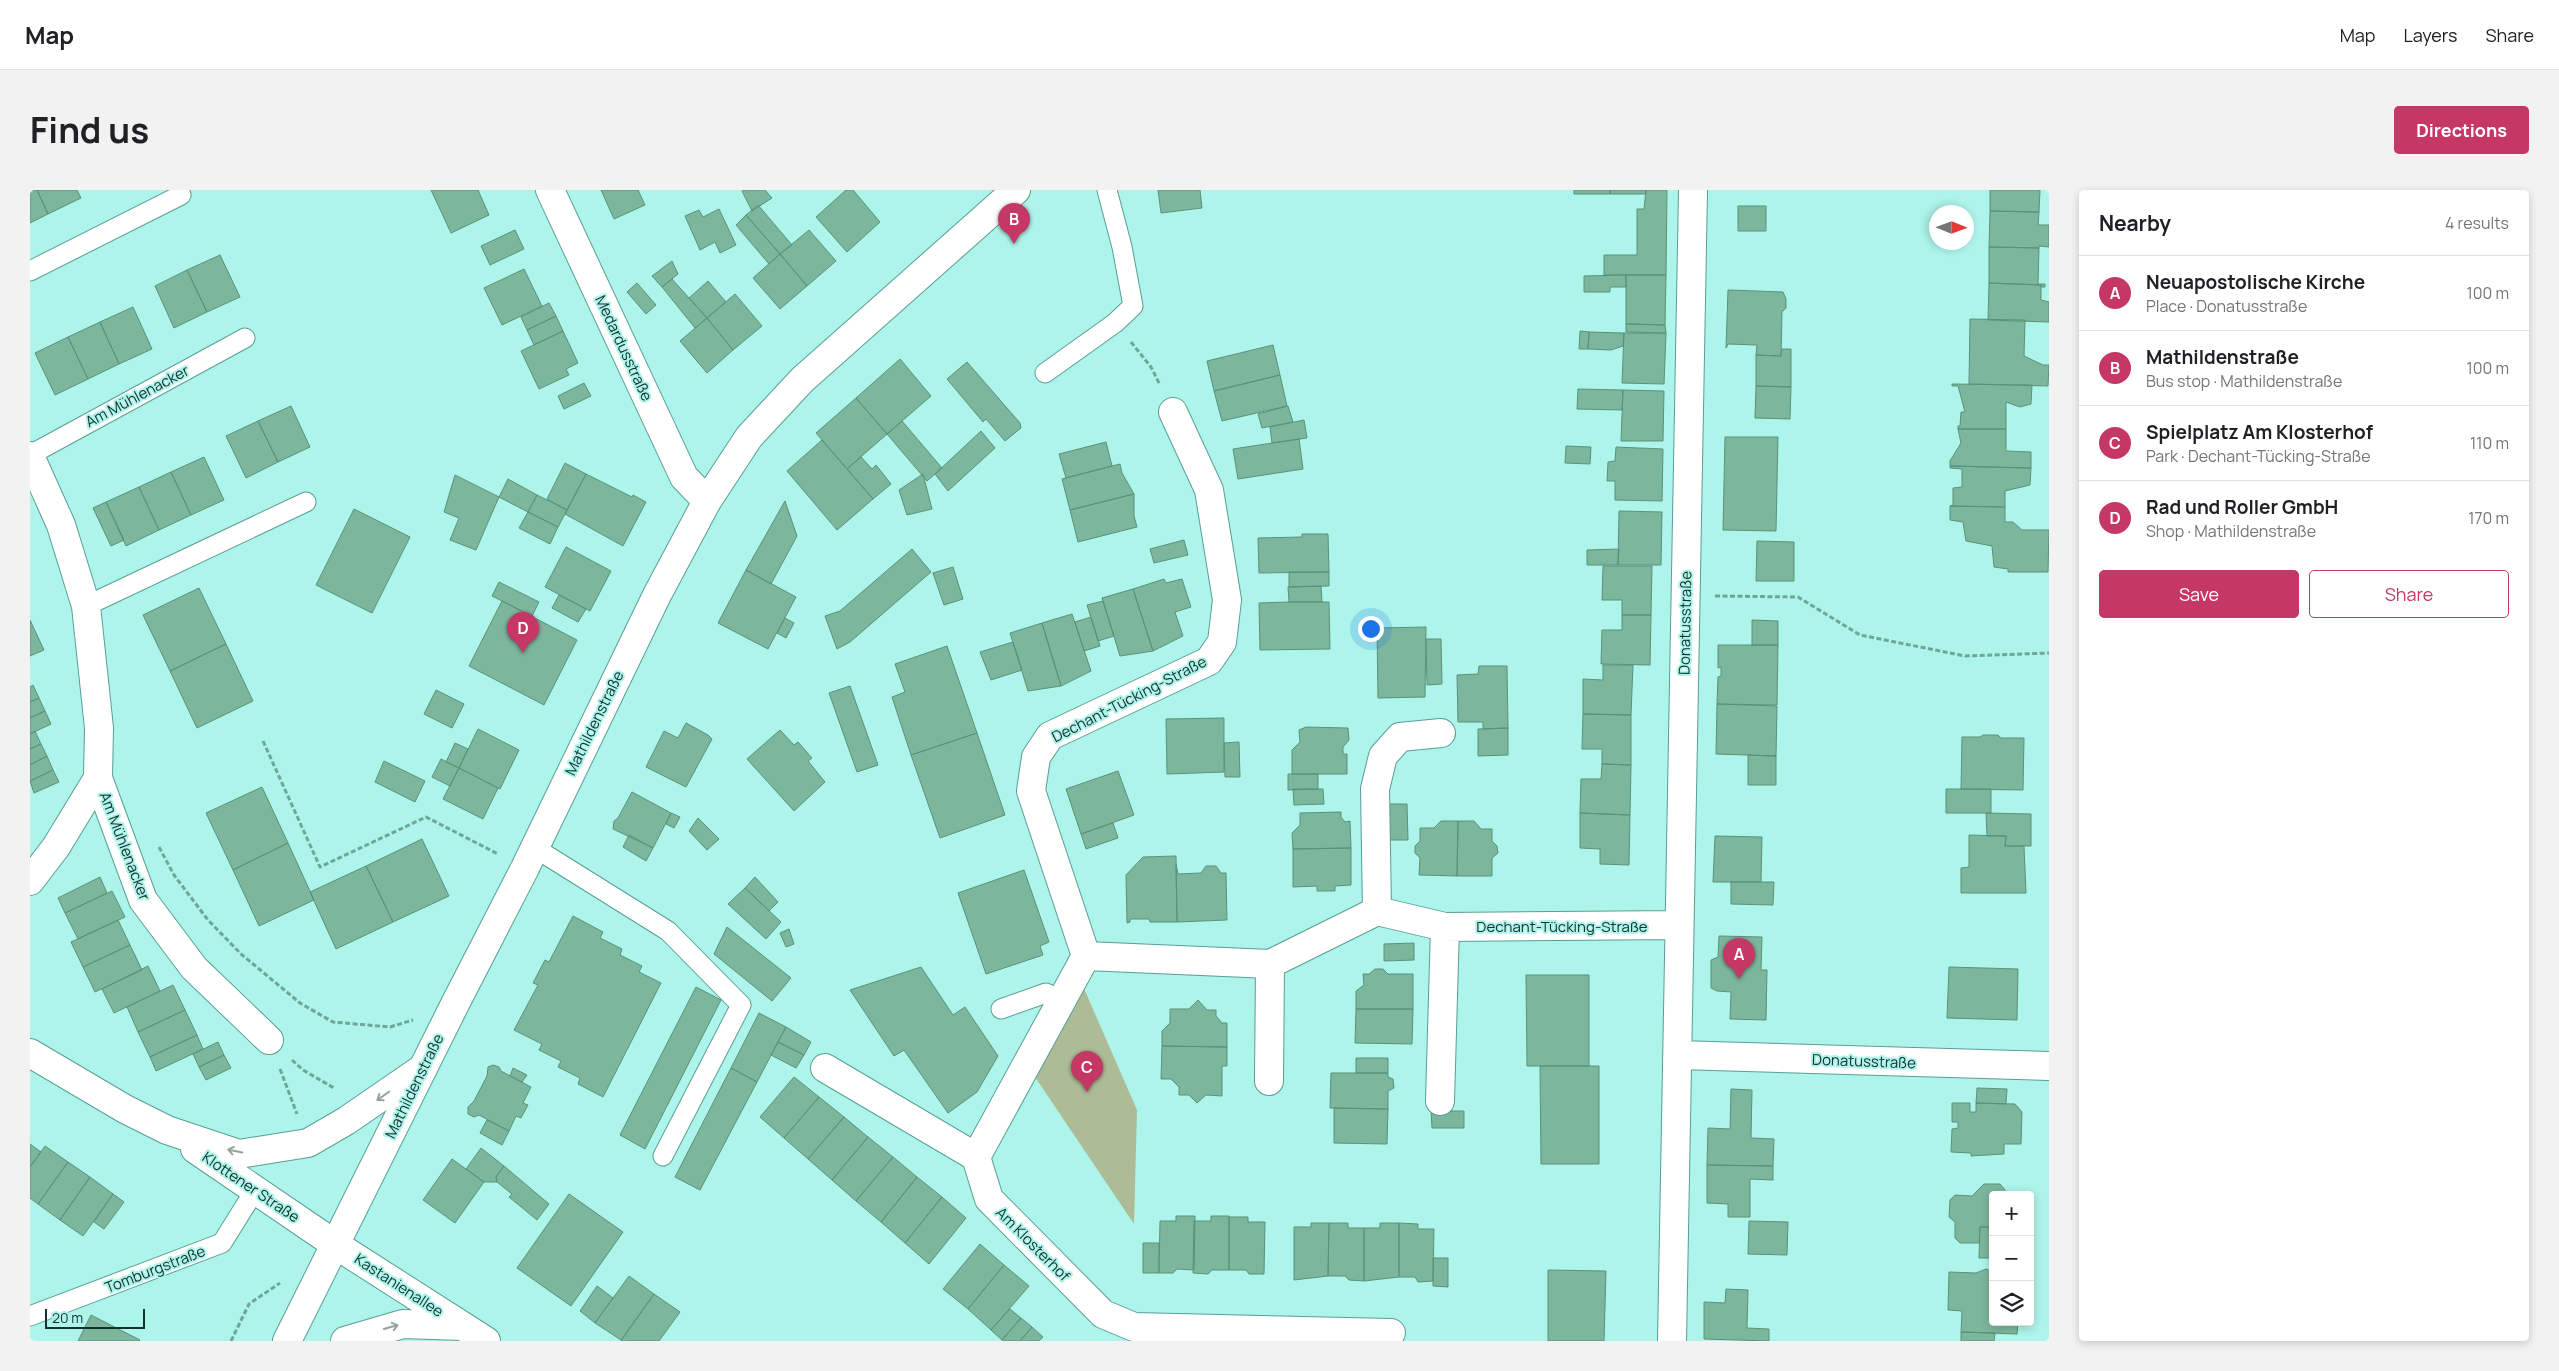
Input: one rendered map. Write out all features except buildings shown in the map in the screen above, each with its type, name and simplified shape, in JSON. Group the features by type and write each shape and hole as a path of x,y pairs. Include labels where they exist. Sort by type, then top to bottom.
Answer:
{"street":[{"name":"Medardusstraße","path":"550,190 684,477 707,501"},
{"name":"Mathildenstraße","path":"287,1341 454,1004 530,858 598,714 707,501 749,437 802,380 1016,190"},
{"name":"Donatusstraße","path":"1672,1341 1693,190"},
{"name":"Dechant-Tücking-Straße","path":"1086,956 1031,791 1036,757 1050,736 1209,662 1222,642 1227,600 1209,490 1173,412"},
{"name":"Am Mühlenacker","path":"30,455 61,525 86,606 99,728 98,778 143,900 194,968 268,1040"},
{"path":"825,1068 976,1157 1086,956 1270,964 1377,912 1375,789 1383,756 1400,737 1441,733"},
{"path":"30,881 56,847 98,778"},
{"name":"Dechant-Tücking-Straße","path":"1377,912 1445,927 1679,926"},
{"path":"1440,1102 1445,927"},
{"path":"1269,1081 1270,964"},
{"name":"Klottener Straße","path":"30,1053 125,1109 166,1130 336,1245"},
{"name":"Donatusstraße","path":"1678,1055 2049,1066"},
{"name":"Klottener Straße","path":"166,1130 239,1154 308,1143 346,1121 423,1068"},
{"name":"Am Klosterhof","path":"976,1157 989,1199 1103,1314 1131,1334 1326,1336 1392,1333"},
{"name":"Kastanienallee","path":"336,1245 486,1341"},
{"name":"Kastanienallee","path":"345,1341 403,1324 462,1326"}],"lane":[{"path":"1045,373 1115,323 1133,306 1122,247 1107,190"},
{"path":"30,271 181,195"},
{"name":"Am Mühlenacker","path":"30,455 245,338"},
{"path":"86,606 306,502"},
{"path":"530,858 668,931 741,1005 663,1156"},
{"path":"1001,1009 1046,993 1061,1000"},
{"name":"Tomburgstraße","path":"30,1316 222,1244 255,1190"}],"path":[{"path":"1115,323 1151,367 1173,412"},
{"path":"1685,596 1798,597 1860,635 1965,656 2049,653"},
{"path":"263,741 320,867 426,817 530,858"},
{"name":"Am Mühlenacker","path":"156,842 174,875 208,920 241,954 300,1003 333,1022 390,1027 454,1004"},
{"path":"268,1040 303,1070 334,1088"},
{"path":"268,1040 308,1143"}],"green space":[{"path":"1082,984 1137,1110 1134,1224 1033,1074"}],"place":[{"name":"Mathildenstraße","path":"1014,244"},
{"name":"Rad und Roller GmbH","path":"523,653"},
{"name":"Neuapostolische Kirche","path":"1739,979"},
{"name":"Spielplatz Am Klosterhof","path":"1087,1092"}]}
